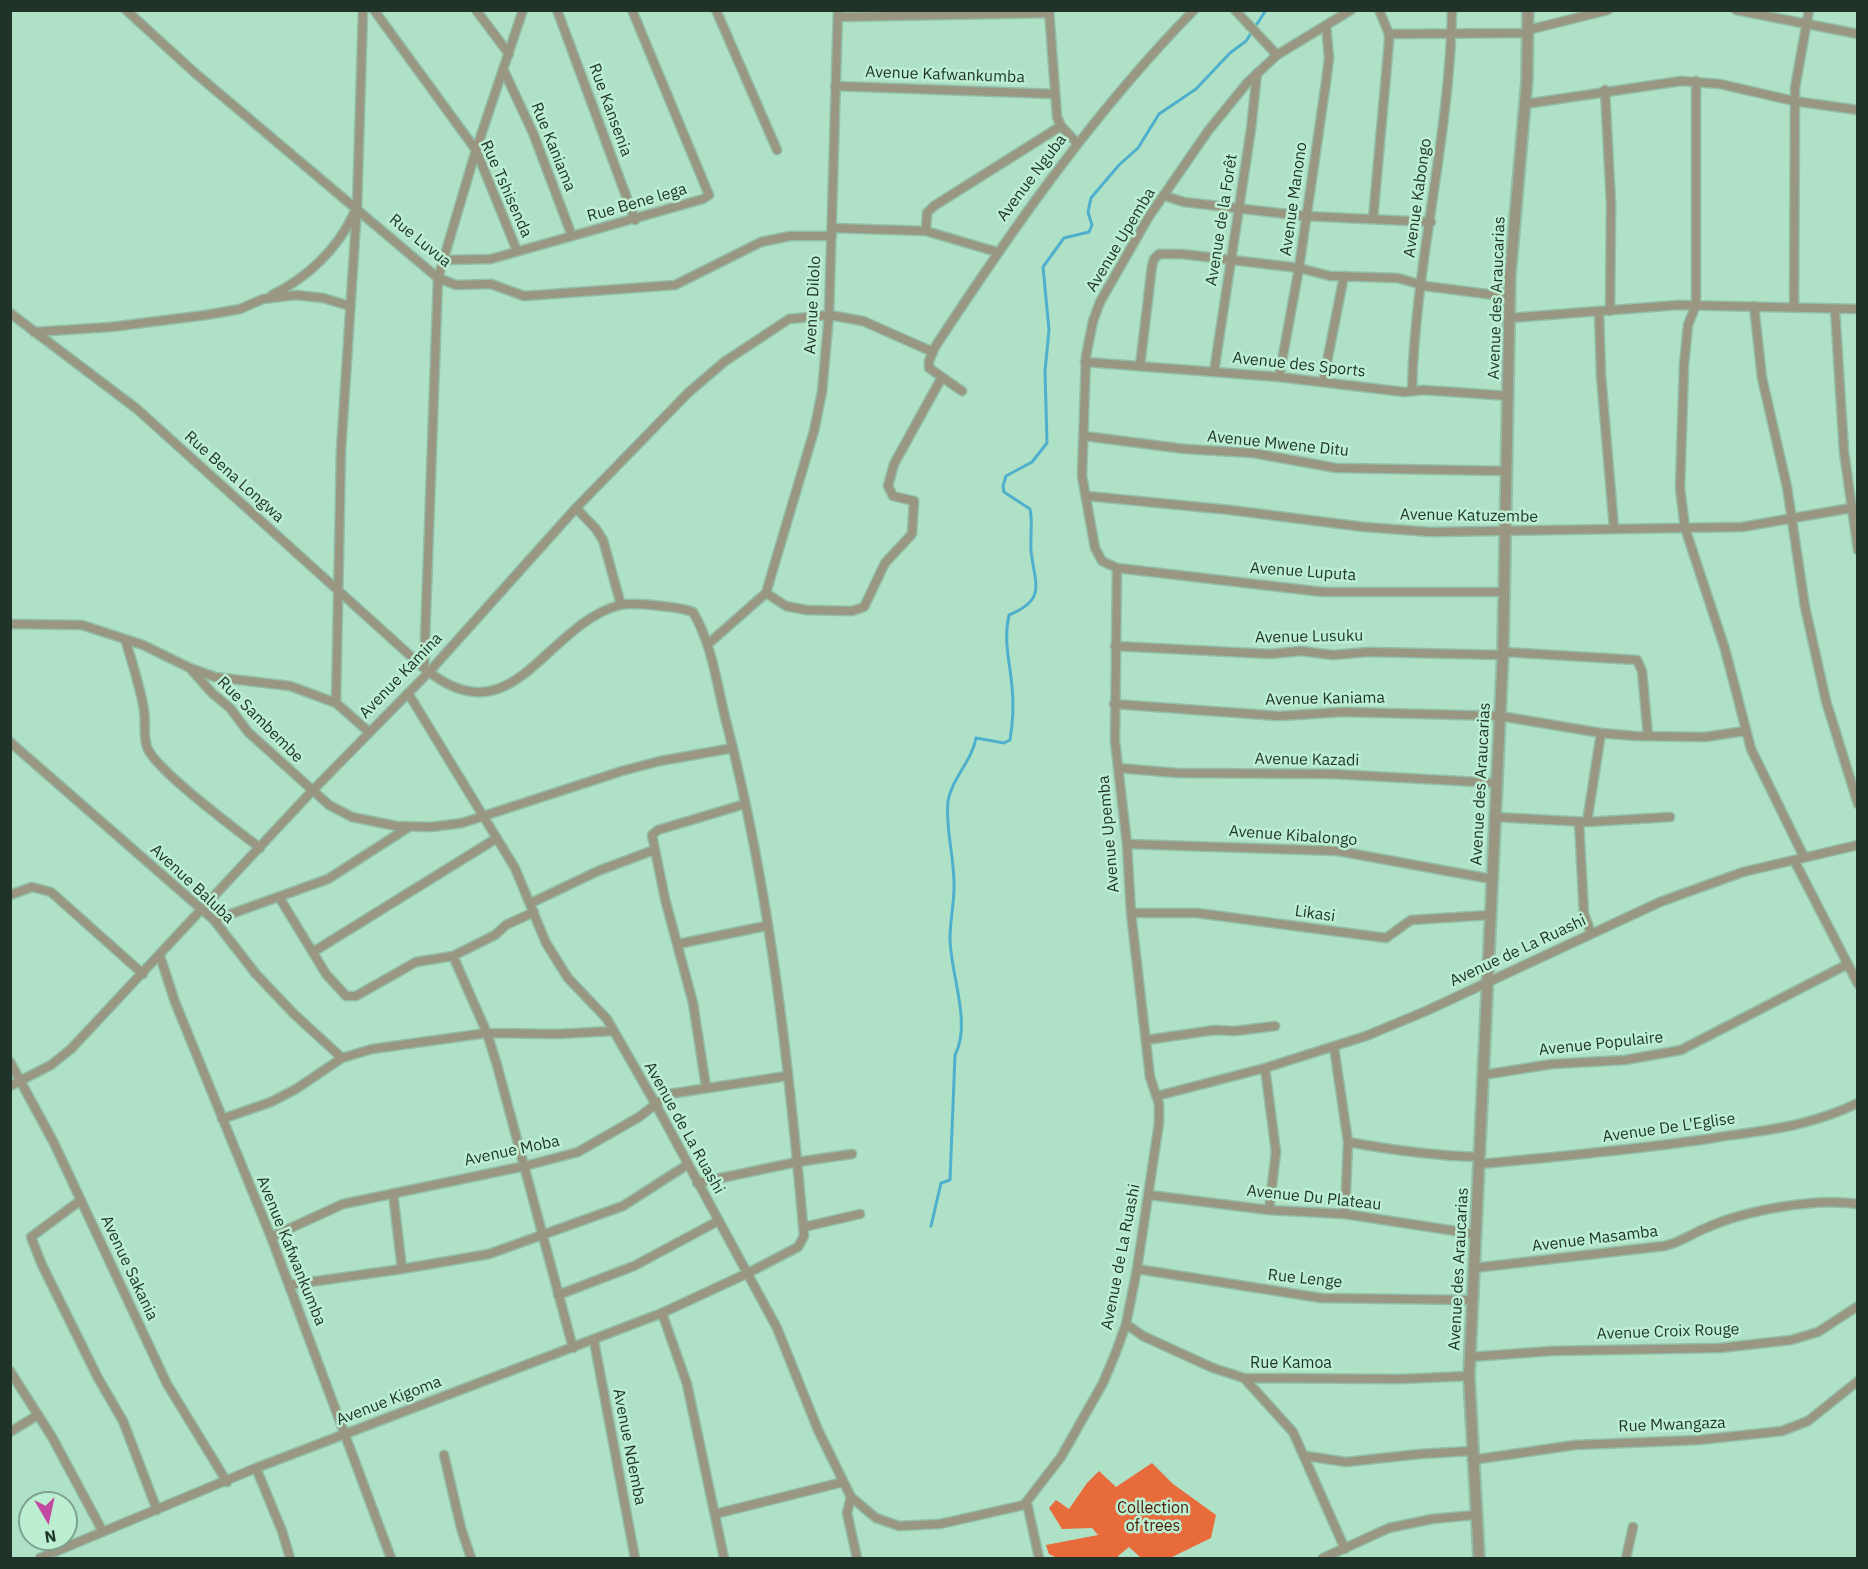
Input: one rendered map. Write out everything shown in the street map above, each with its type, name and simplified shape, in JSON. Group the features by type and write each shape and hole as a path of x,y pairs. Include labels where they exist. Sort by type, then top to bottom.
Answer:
{"street":[{"name":"Rue Luvua","path":"126,10 195,73 357,207 438,278 456,285 493,284 524,296 675,285 690,280 761,242 790,236 832,232 926,231 997,252"},
{"path":"336,703 336,588 341,450 357,207 363,10"},
{"name":"Rue Tshisenda","path":"374,10 476,150 517,251"},
{"path":"476,10 509,54"},
{"path":"426,670 438,278 476,150 523,10"},
{"name":"Rue Kansenia","path":"557,10 635,220"},
{"name":"Rue Bene lega","path":"443,260 479,261 635,220 703,199 709,195 632,10"},
{"path":"716,10 777,150"},
{"name":"Avenue Nguba","path":"933,352 997,252 1077,143 1194,10"},
{"path":"1235,10 1277,55"},
{"name":"Avenue Upemba","path":"1102,561 1095,548 1082,476 1085,362 1088,339 1100,302 1118,268 1208,131 1257,73 1277,55 1351,10"},
{"path":"1373,219 1389,34 1379,10"},
{"name":"Avenue Kabongo","path":"1412,390 1421,285 1440,155 1452,10"},
{"name":"Avenue des Araucarias","path":"1479,1558 1469,1376 1503,653 1509,318 1525,104 1528,10"},
{"path":"1389,34 1528,31 1608,10"},
{"path":"1736,10 1857,34"},
{"path":"1794,307 1794,101 1809,10"},
{"path":"838,14 1049,12 1053,94 1061,126 1077,143"},
{"name":"Avenue Dilolo","path":"765,593 819,414 829,315 838,14"},
{"name":"Avenue Manono","path":"1279,377 1299,268 1304,216 1328,69 1326,25"},
{"name":"Rue Kaniama","path":"504,71 533,133 572,236"},
{"name":"Avenue de la Forêt","path":"1214,372 1251,129 1257,73"},
{"path":"1525,104 1668,81 1696,81 1794,101 1857,110"},
{"path":"1696,81 1696,305 1688,325 1684,365 1680,488 1684,528 1727,657 1744,731 1804,857"},
{"name":"Avenue Kafwankumba","path":"835,86 1053,94"},
{"path":"1605,90 1611,204 1610,311"},
{"path":"926,231 927,213 934,206 1061,126"},
{"path":"1165,196 1184,202 1238,206 1304,216 1431,222"},
{"path":"34,332 111,327 240,309 300,280 342,236 357,207"},
{"path":"1140,366 1152,266 1156,256 1182,254 1299,268 1322,275 1398,278 1421,285 1510,297"},
{"path":"1323,382 1344,276"},
{"path":"263,299 305,295 350,306"},
{"path":"1509,318 1696,305 1857,309"},
{"path":"1754,306 1762,378 1791,519 1805,606 1824,692 1857,804"},
{"path":"1835,310 1844,452 1857,550"},
{"path":"1599,312 1601,375 1614,530"},
{"name":"Rue Bena Longwa","path":"10,313 137,410 426,670 452,688 470,692 497,690 521,677 571,634 596,616 621,605"},
{"name":"Avenue Kamina","path":"10,1086 51,1065 71,1049 312,791 408,693 426,670 576,508 688,393 724,362 789,320 829,315 863,321 933,352"},
{"path":"933,352 929,368 962,391"},
{"name":"Avenue des Sports","path":"1085,362 1279,377 1404,392 1412,390 1509,396"},
{"path":"708,644 765,593 786,606 806,610 852,611 867,603 885,563 912,534 914,501 893,496 888,486 889,480 894,464 942,377"},
{"name":"Avenue Mwene Ditu","path":"1084,436 1185,449 1253,453 1336,468 1506,471"},
{"name":"Avenue Katuzembe","path":"1087,496 1230,510 1364,527 1431,532 1505,533 1742,528 1851,508"},
{"path":"576,508 603,540 621,605 693,612 708,644 745,804 766,926 788,1076 804,1227 860,1214"},
{"name":"Avenue Luputa","path":"1102,561 1117,568 1323,591 1504,592"},
{"name":"Avenue Upemba","path":"1117,568 1114,704 1118,768 1127,844 1131,913 1150,1077 1157,1096"},
{"path":"10,624 77,624 125,639 190,668 228,679 290,686 336,703 369,732"},
{"path":"125,639 138,682 144,712 145,741 150,755 166,774 260,848"},
{"name":"Avenue Lusuku","path":"1115,646 1270,654 1301,651 1333,655 1368,652 1503,653 1637,660 1641,671 1648,736"},
{"name":"Rue Sambembe","path":"190,668 212,693 230,708 248,732 312,791 340,813 370,822 409,827 444,826 639,766 733,748"},
{"name":"Avenue de La Ruashi","path":"408,693 497,838 532,907 546,943 562,969 600,1010 655,1103 777,1328 851,1497 876,1518 899,1526 940,1524 1027,1503 1061,1457 1103,1383 1126,1324 1149,1196 1160,1113 1157,1096 1265,1068 1334,1047 1426,1011 1488,980 1660,902 1719,881 1857,845"},
{"name":"Avenue Kaniama","path":"1114,704 1279,716 1343,712 1500,716 1601,733 1648,736 1705,737 1744,731"},
{"path":"1591,933 1584,914 1583,822 1601,733"},
{"name":"Avenue Baluba","path":"10,742 214,920 256,974 294,1014 342,1058"},
{"name":"Avenue Kazadi","path":"1118,768 1177,773 1333,774 1496,783"},
{"path":"706,1087 693,1003 652,835 655,831 745,804"},
{"path":"1494,817 1583,822 1670,818"},
{"path":"214,920 339,874 409,827"},
{"path":"313,952 497,838"},
{"name":"Avenue Kibalongo","path":"1127,844 1338,851 1491,879"},
{"path":"279,897 326,974 346,996 356,996 416,962 453,956 495,935 500,928 532,907 598,871 654,850"},
{"path":"1794,861 1857,984"},
{"path":"10,895 32,887 51,892 143,974"},
{"name":"Likasi","path":"1131,913 1197,913 1386,938 1411,920 1490,915"},
{"path":"678,944 766,926"},
{"name":"Avenue Kafwankumba","path":"160,956 222,1119 271,1237 391,1558"},
{"path":"453,956 487,1033 573,1348"},
{"name":"Avenue Populaire","path":"1483,1075 1552,1064 1624,1060 1681,1050 1846,965"},
{"path":"1146,1040 1215,1030 1235,1031 1275,1026"},
{"path":"222,1119 271,1102 296,1089 342,1058 400,1044 487,1033 558,1034 613,1031"},
{"path":"1334,1047 1348,1143 1345,1214"},
{"name":"Avenue Sakania","path":"10,1062 81,1200 167,1384 227,1482"},
{"path":"1265,1068 1276,1152 1269,1210"},
{"name":"Avenue Moba","path":"271,1237 343,1204 525,1166 578,1152 639,1117 669,1094 788,1076"},
{"name":"Avenue De L'Eglise","path":"1348,1143 1380,1146 1400,1153 1480,1161 1632,1150 1813,1122 1857,1103"},
{"path":"697,1184 797,1162 852,1154"},
{"path":"289,1285 489,1254 542,1233 623,1206 687,1164"},
{"path":"393,1193 402,1269"},
{"name":"Avenue Du Plateau","path":"1149,1196 1269,1210 1345,1214 1475,1234"},
{"path":"81,1200 31,1238 98,1378 123,1422 157,1510"},
{"name":"Avenue Masamba","path":"1474,1268 1676,1244 1706,1227 1749,1215 1810,1205 1857,1204"},
{"path":"558,1295 634,1266 718,1221"},
{"name":"Avenue Kigoma","path":"40,1558 256,1468 594,1341 662,1313 748,1273 801,1245 804,1227"},
{"name":"Rue Lenge","path":"1137,1269 1321,1298 1472,1300"},
{"name":"Avenue Croix Rouge","path":"1470,1357 1551,1351 1720,1348 1791,1340 1818,1332 1857,1306"},
{"path":"662,1313 687,1384 724,1558"},
{"name":"Rue Kamoa","path":"1126,1324 1153,1340 1213,1368 1244,1378 1400,1379 1469,1376"},
{"name":"Avenue Ndemba","path":"594,1341 635,1558"},
{"path":"10,1371 38,1415 103,1532"},
{"path":"1244,1378 1287,1424 1306,1456 1345,1549"},
{"name":"Rue Mwangaza","path":"1306,1456 1346,1462 1420,1454 1472,1456 1575,1445 1699,1440 1782,1431 1808,1421 1857,1381"},
{"path":"10,1432 38,1415"},
{"path":"444,1455 460,1528 471,1558"},
{"path":"256,1468 282,1531 290,1558"},
{"path":"714,1514 790,1498 843,1482"},
{"path":"851,1497 847,1513 857,1558"},
{"path":"1027,1503 1039,1558"},
{"path":"1323,1558 1389,1528 1432,1519 1475,1515"},
{"path":"1626,1558 1633,1527"}],"green space":[{"name":"Collection of trees","path":"1152,1463 1173,1484 1216,1515 1211,1538 1170,1558 1141,1558 1129,1547 1118,1556 1119,1558 1057,1558 1049,1554 1046,1545 1098,1535 1092,1528 1062,1529 1049,1508 1056,1500 1069,1509 1087,1483 1099,1471 1116,1487"}],"waterway":[{"path":"931,1226 941,1183 950,1180 955,1055 960,1042 961,1028 961,1013 950,938 954,877 947,812 948,801 976,738 1004,743 1010,740 1013,700 1007,625 1009,615 1021,609 1034,597 1036,582 1031,551 1030,509 1004,492 1003,486 1006,476 1032,462 1047,443 1045,371 1049,330 1043,267 1064,238 1089,232 1092,225 1088,212 1091,198 1119,165 1138,148 1159,114 1196,89 1230,53 1246,41 1266,10"}]}
